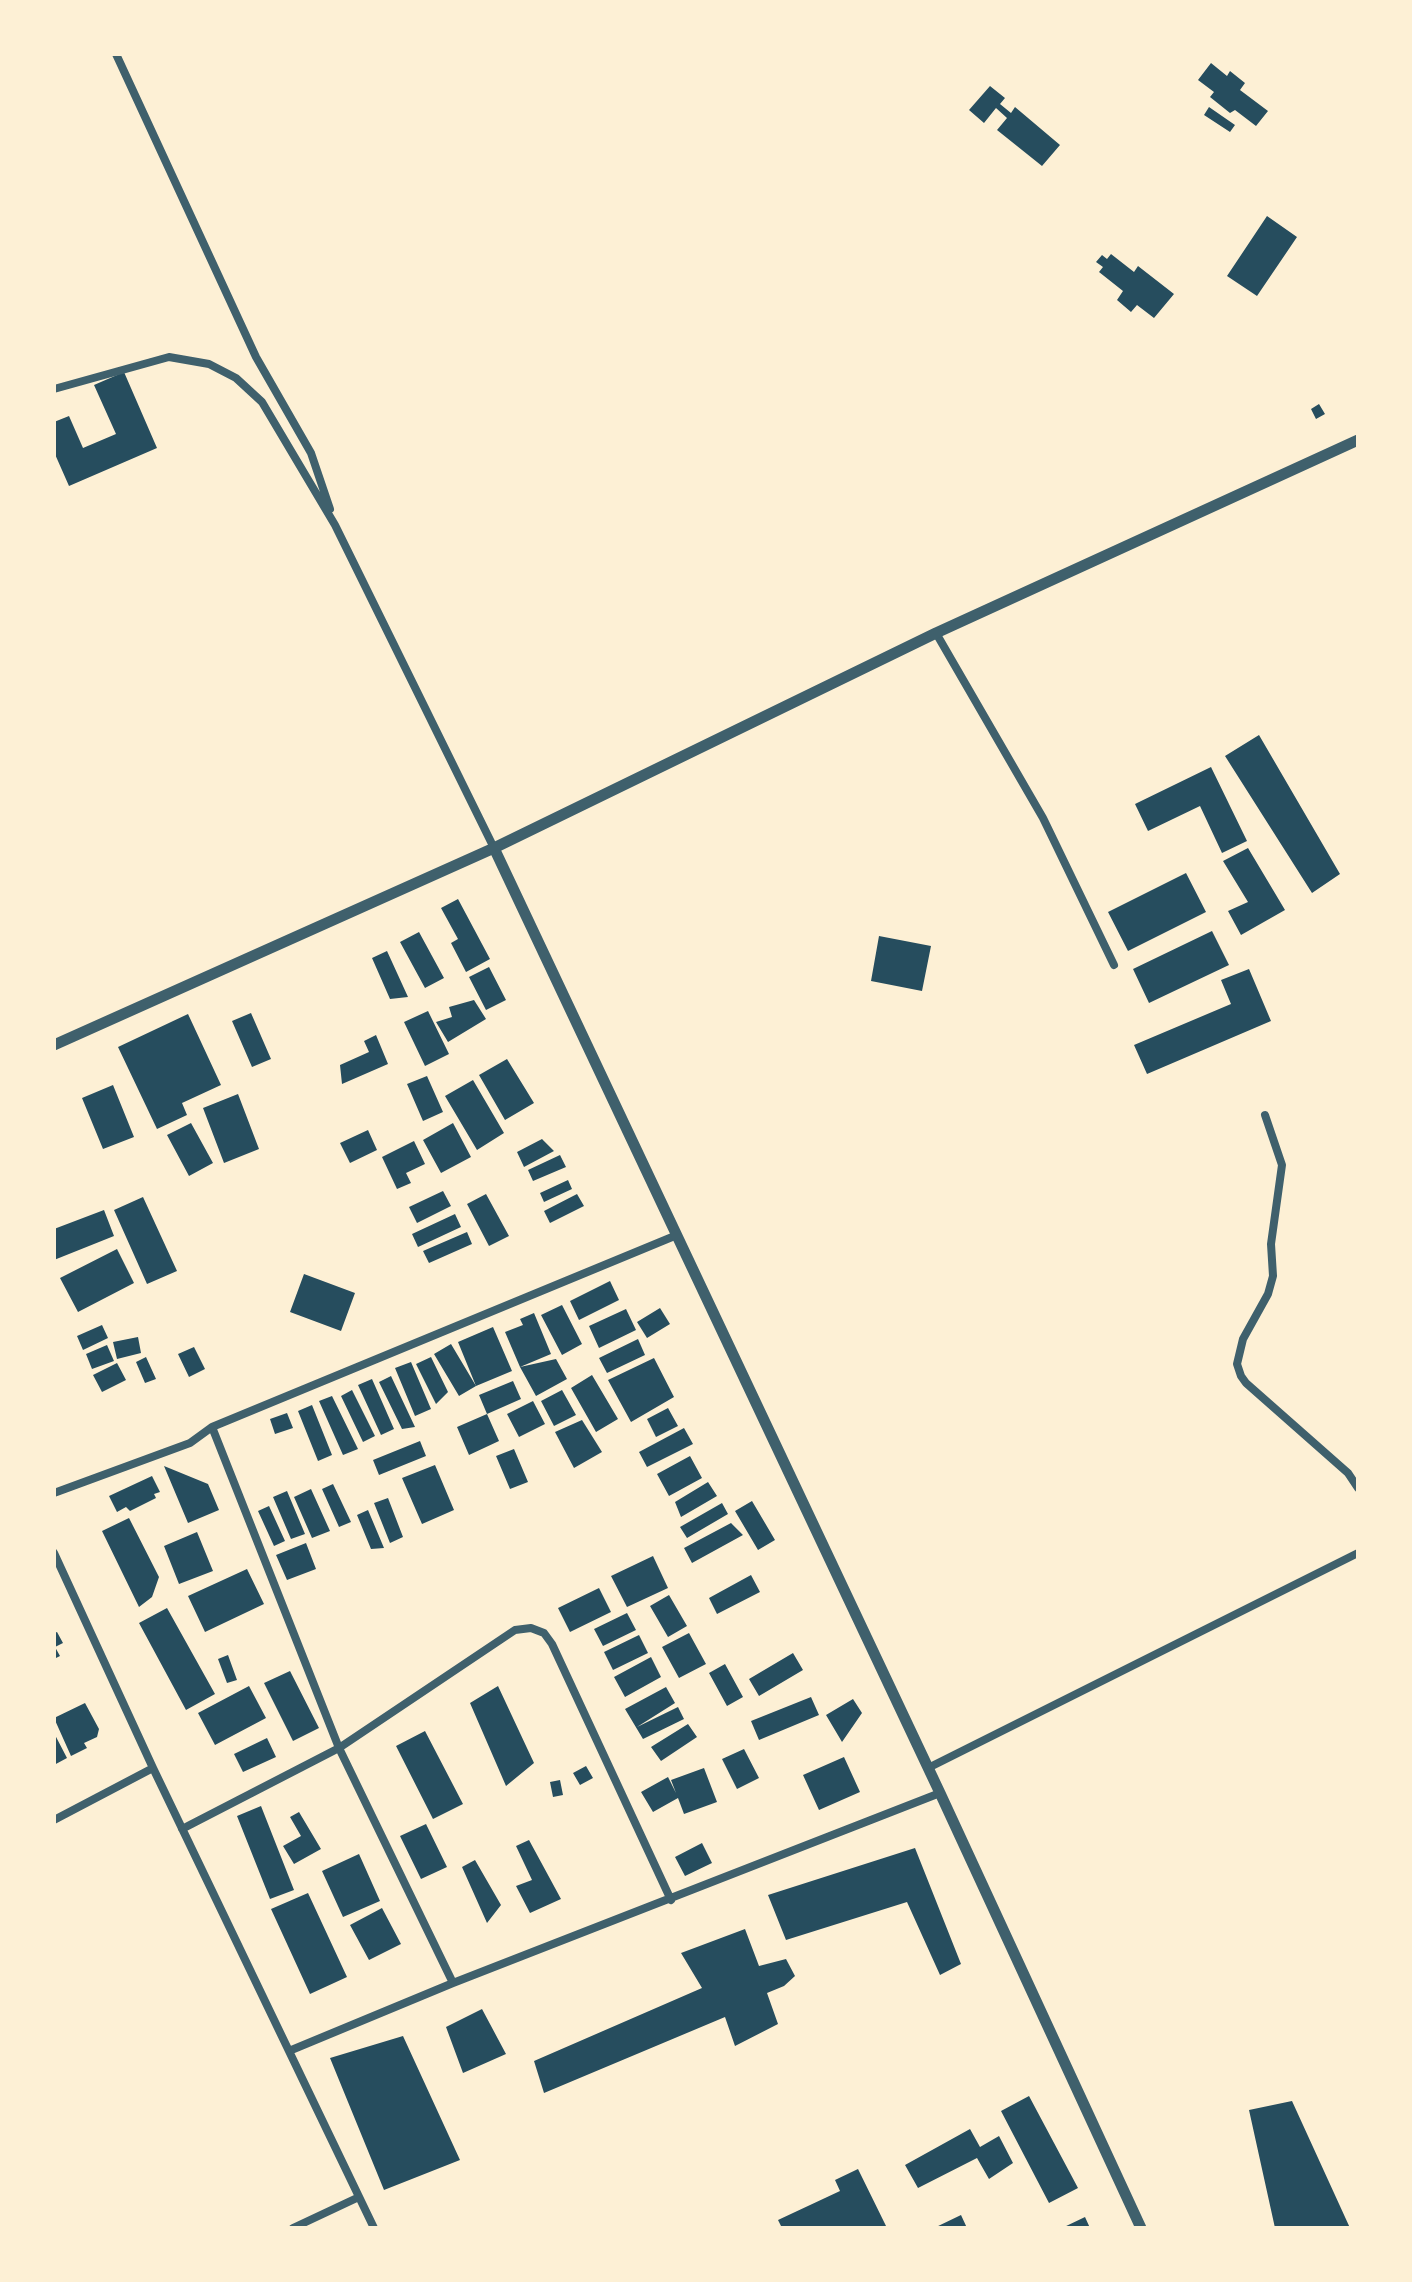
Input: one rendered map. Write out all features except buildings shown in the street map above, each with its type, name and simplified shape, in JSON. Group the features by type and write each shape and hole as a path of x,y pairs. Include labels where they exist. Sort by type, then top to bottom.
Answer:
{"street":[{"path":"116,54 256,357 311,453 335,525"},
{"path":"54,389 169,357 209,364 236,378 262,402 335,525 494,848 940,1793 1141,2228"},
{"path":"54,1045 494,848 936,633 1358,440"},
{"path":"936,633 1047,826 1114,965"},
{"path":"1265,1115 1282,1165 1271,1244 1273,1276 1268,1294 1243,1339 1237,1364 1246,1383 1348,1473 1358,1488"},
{"path":"54,1493 190,1443 212,1427 677,1235"},
{"path":"212,1427 339,1748 453,1983"},
{"path":"54,1553 56,1564 374,2228"},
{"path":"928,1768 1358,1553"},
{"path":"182,1829 339,1748 515,1630 531,1628 544,1633 552,1644 671,1900"},
{"path":"54,1820 153,1768"},
{"path":"289,2051 453,1983 940,1793"},
{"path":"293,2228 359,2197"}]}
